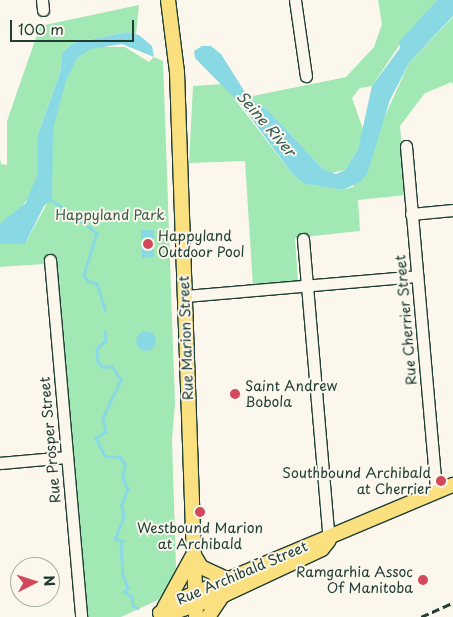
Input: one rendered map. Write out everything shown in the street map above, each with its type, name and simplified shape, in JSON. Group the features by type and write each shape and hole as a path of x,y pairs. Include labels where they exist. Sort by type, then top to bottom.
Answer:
{"main road":[{"name":"Rue Marion Street","path":"169,6 177,72 195,605"},
{"name":"Rue Archibald Street","path":"195,605 229,580 310,543 329,540 453,485"},
{"name":"Rue Archibald Street","path":"163,614 224,595 322,549 329,540"},
{"path":"194,554 201,567 229,580"},
{"path":"163,614 194,554"},
{"path":"208,617 224,595"}],"street":[{"path":"295,0 306,76"},
{"name":"Rue Cherrier Street","path":"406,146 436,492"},
{"path":"411,214 453,210"},
{"path":"302,239 329,540"},
{"name":"Rue Prosper Street","path":"50,260 81,617"},
{"path":"184,296 417,276"},
{"path":"0,463 66,457"}],"green space":[{"path":"378,0 437,0 402,41 372,86 360,88 352,98 363,129 358,149 345,170 331,173 323,169 267,109 248,97 346,77 374,47 382,24"},
{"path":"139,5 136,34 127,32 73,43 62,53 60,73 37,137 37,175 30,196 20,209 0,223 0,158 1,164 7,165 7,121 40,26"},
{"path":"453,17 453,86 452,82 425,93 400,126 406,195 358,200 360,231 295,238 298,282 253,287 245,161 189,163 193,86 223,84 293,175 305,184 343,190 353,187 409,63"},
{"name":"Happyland Park","path":"85,47 125,47 149,62 154,57 163,61 175,403 172,440 176,568 172,581 158,600 121,617 86,617 53,257 44,258 44,264 0,267 0,244 25,244 49,200 51,131 67,71"}],"water":[{"name":"Seine River","path":"437,0 453,0 453,16 409,63 390,100 367,174 360,182 343,190 305,184 293,175 242,106 195,58 194,51 202,46 211,46 221,54 248,97 267,109 323,169 336,174 345,170 358,149 372,86 400,48 399,42"},
{"path":"127,32 139,35 152,46 154,57 122,44 91,49 77,58 66,81 53,129 52,200 44,206 25,244 0,244 0,223 26,203 37,175 37,137 60,73 62,53 73,43"},
{"name":"Happyland Outdoor Pool","path":"141,230 154,230 154,257 142,258"},
{"path":"146,331 153,334 156,341 153,348 146,351 139,348 136,341 139,334"}],"waterway":[{"path":"52,200 97,233 84,275 88,281 97,283 105,310"},
{"path":"105,331 106,341 97,349 98,362 103,367 112,366 121,380 103,418 106,432 96,438 105,456 120,457 125,464 123,479 128,489 122,505 124,518 115,539 123,541 121,547 123,575 128,588 125,592 132,597 133,606 138,608"}],"railway":[{"path":"421,617 453,603"}],"place":[{"name":"Happyland Outdoor Pool","path":"148,244"},
{"name":"Saint Andrew Bobola","path":"235,394"},
{"name":"Southbound Archibald at Cherrier","path":"441,481"},
{"name":"Westbound Marion at Archibald","path":"200,512"},
{"name":"Ramgarhia Assoc Of Manitoba","path":"423,580"}]}
